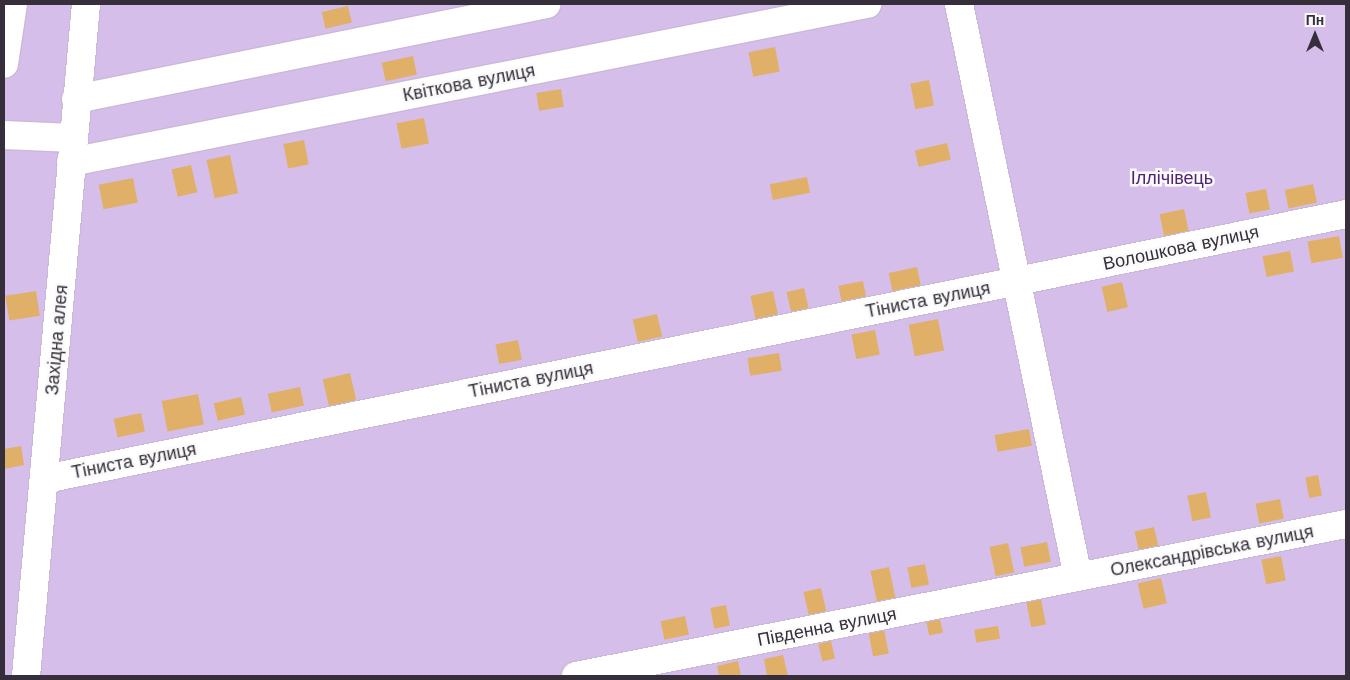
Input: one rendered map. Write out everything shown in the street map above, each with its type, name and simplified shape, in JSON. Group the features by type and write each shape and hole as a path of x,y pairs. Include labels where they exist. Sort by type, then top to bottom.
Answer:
{"street":[{"path":"4,64 13,4"},
{"name":"Західна алея","path":"26,676 45,479 76,99 86,4"},
{"path":"76,99 547,4"},
{"name":"Квіткова вулиця","path":"4,135 72,150 867,4"},
{"path":"959,4 1078,577"},
{"name":"Волошкова вулиця","path":"1016,282 1346,214"},
{"name":"Тіниста вулиця","path":"45,479 1016,282"},
{"name":"Олександрівська вулиця","path":"1078,577 1346,524"},
{"name":"Південна вулиця","path":"576,676 1078,577"}],"green space":[{"name":"Іллічівець","path":"4,4 1346,4 1346,676 4,676"}],"building":[{"path":"348,6 352,23 326,29 322,12"},
{"path":"775,47 780,72 753,77 748,52"},
{"path":"413,56 417,75 386,81 382,63"},
{"path":"929,80 934,106 915,109 910,84"},
{"path":"561,89 564,107 539,111 536,93"},
{"path":"424,118 429,144 401,149 397,123"},
{"path":"304,140 309,165 288,169 283,144"},
{"path":"947,143 951,160 919,167 915,150"},
{"path":"230,155 238,193 215,198 207,160"},
{"path":"191,165 197,192 178,197 172,169"},
{"path":"807,177 810,193 773,200 770,184"},
{"path":"133,178 138,203 103,209 99,185"},
{"path":"1313,184 1317,203 1289,209 1285,190"},
{"path":"1266,189 1270,210 1249,214 1245,193"},
{"path":"1184,209 1189,232 1165,238 1160,214"},
{"path":"1339,236 1343,258 1311,263 1307,242"},
{"path":"1290,251 1294,272 1267,277 1263,256"},
{"path":"917,267 922,291 894,297 889,273"},
{"path":"863,281 867,302 842,306 838,286"},
{"path":"1122,282 1128,307 1107,312 1102,287"},
{"path":"804,288 809,310 792,314 786,292"},
{"path":"36,291 40,316 9,321 5,296"},
{"path":"773,291 778,314 755,319 751,296"},
{"path":"657,314 662,336 638,342 633,320"},
{"path":"938,319 944,350 915,356 909,325"},
{"path":"875,330 880,355 856,359 851,335"},
{"path":"518,340 522,360 499,364 495,344"},
{"path":"779,353 782,371 750,376 747,358"},
{"path":"350,373 356,400 329,407 323,379"},
{"path":"300,387 304,406 272,412 268,394"},
{"path":"198,394 204,424 168,431 162,401"},
{"path":"241,397 245,415 218,421 214,403"},
{"path":"141,413 145,432 118,437 114,419"},
{"path":"1029,429 1032,446 997,452 995,435"},
{"path":"21,446 24,465 4,469 4,449"},
{"path":"1318,475 1322,496 1309,498 1305,477"},
{"path":"1206,492 1211,518 1192,521 1187,496"},
{"path":"1280,499 1284,519 1259,523 1255,504"},
{"path":"1154,527 1159,548 1139,553 1135,531"},
{"path":"1047,542 1051,562 1024,567 1020,547"},
{"path":"1008,543 1014,572 996,576 989,547"},
{"path":"1281,556 1286,581 1266,584 1261,560"},
{"path":"925,564 929,585 911,588 907,567"},
{"path":"889,567 896,600 877,604 870,571"},
{"path":"1161,578 1167,603 1143,609 1138,583"},
{"path":"821,588 827,613 809,617 803,592"},
{"path":"1040,594 1046,624 1031,627 1025,597"},
{"path":"726,605 730,626 714,629 710,608"},
{"path":"685,616 689,635 664,640 661,621"},
{"path":"940,619 943,633 929,636 926,622"},
{"path":"998,626 1000,639 976,643 974,630"},
{"path":"884,629 889,654 873,657 868,632"},
{"path":"831,641 835,659 822,661 818,644"},
{"path":"783,655 788,676 767,676 764,659"},
{"path":"738,661 741,676 719,676 717,666"}]}
